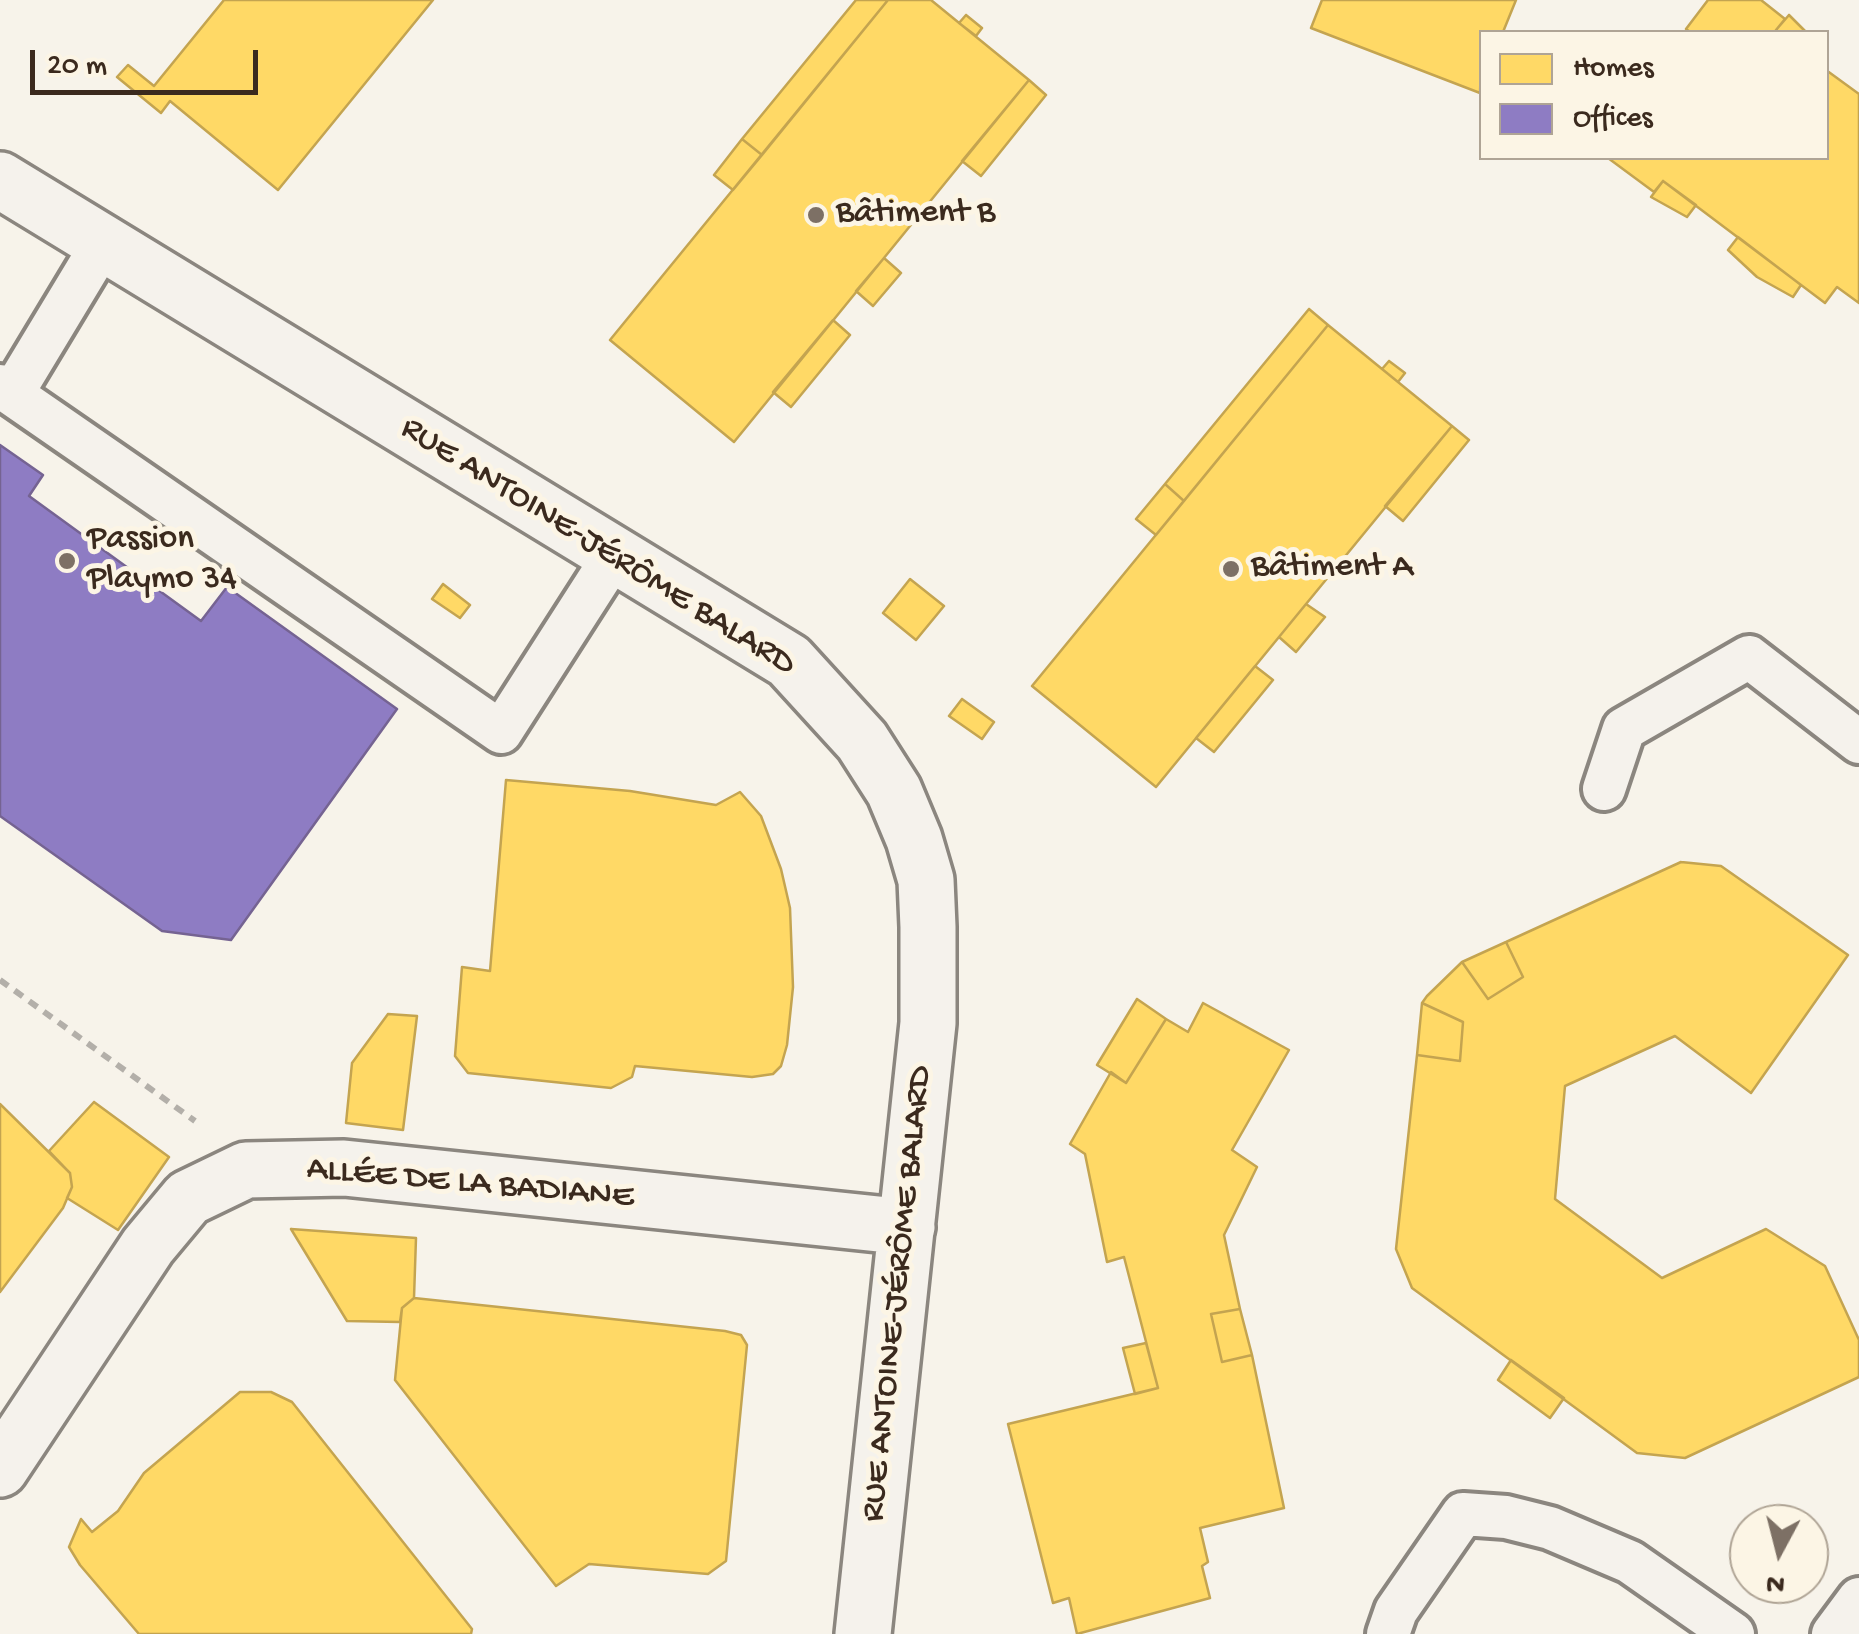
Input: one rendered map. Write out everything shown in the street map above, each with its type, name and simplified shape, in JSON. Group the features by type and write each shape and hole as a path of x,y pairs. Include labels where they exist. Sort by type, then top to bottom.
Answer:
{"street":[{"name":"RUE ANTOINE-JÉRÔME BALARD","path":"0,180 789,661 862,741 894,791 926,880 928,1022 864,1634"},
{"name":"ALLÉE DE LA BADIANE","path":"0,1468 158,1234 188,1198 246,1170 344,1168 907,1228"}],"lane":[{"path":"103,244 6,390 502,732 615,554"},
{"path":"1604,789 1624,729 1749,657 1859,742"},
{"path":"1388,1634 1396,1610 1463,1514 1506,1517 1550,1528 1630,1562 1732,1634"},
{"path":"1833,1634 1859,1599"}],"path":[{"path":"0,980 199,1124 246,1170"}],"building: Homes":[{"path":"224,0 433,0 278,190 170,101 161,113 117,77 128,65 154,86"},
{"path":"856,0 888,0 762,155 742,139"},
{"name":"Bâtiment B","path":"888,0 931,0 1029,80 734,442 610,340"},
{"path":"1322,0 1516,0 1504,30 1479,30 1479,93 1311,28"},
{"path":"1708,0 1761,0 1785,19 1776,30 1686,29"},
{"path":"966,15 982,28 976,36 959,23"},
{"path":"1789,15 1804,30 1776,30"},
{"path":"1829,72 1859,94 1859,303 1837,287 1825,303 1663,181 1654,192 1611,160 1829,160"},
{"path":"1029,80 1046,95 981,176 962,161"},
{"path":"742,139 762,155 733,190 714,175"},
{"path":"1663,181 1696,205 1687,217 1651,197"},
{"path":"1738,237 1801,285 1793,297 1757,277 1728,250"},
{"path":"884,258 901,273 873,306 856,291"},
{"path":"1309,309 1328,325 1184,501 1165,484"},
{"path":"833,320 850,335 791,407 773,392"},
{"name":"Bâtiment A","path":"1328,325 1452,426 1156,787 1032,686"},
{"path":"1389,361 1405,373 1398,382 1382,369"},
{"path":"1452,426 1469,440 1403,521 1385,506"},
{"path":"1165,484 1184,501 1156,535 1136,519"},
{"path":"910,579 944,606 916,640 883,613"},
{"path":"443,584 470,605 460,618 432,599"},
{"path":"1306,604 1325,617 1296,652 1279,637"},
{"path":"1255,666 1273,680 1214,752 1196,738"},
{"path":"962,699 994,722 982,739 949,716"},
{"path":"506,780 630,791 716,805 740,792 761,816 781,869 790,908 793,987 787,1045 781,1066 773,1074 752,1077 635,1066 632,1077 611,1088 468,1073 455,1056 462,967 490,971"},
{"path":"1681,862 1721,866 1848,955 1751,1093 1675,1036 1565,1086 1555,1199 1662,1278 1766,1229 1825,1266 1859,1340 1859,1377 1685,1458 1637,1453 1412,1288 1396,1249 1417,1055 1460,1061 1463,1022 1422,1003 1427,996 1462,962 1488,999 1523,977 1506,942"},
{"path":"1506,942 1523,977 1488,999 1462,962"},
{"path":"1137,999 1166,1019 1126,1083 1097,1065"},
{"path":"1203,1003 1289,1050 1232,1150 1257,1167 1224,1235 1240,1309 1211,1314 1222,1362 1252,1355 1284,1508 1200,1528 1208,1562 1202,1566 1210,1598 1077,1634 1069,1598 1053,1603 1008,1424 1158,1388 1124,1257 1107,1262 1085,1154 1070,1144 1111,1072 1126,1083 1166,1019 1188,1032"},
{"path":"1422,1003 1463,1022 1460,1061 1417,1055"},
{"path":"388,1014 417,1016 403,1130 346,1123 352,1063"},
{"path":"94,1102 169,1157 118,1230 67,1198 72,1187 70,1173 49,1151"},
{"path":"0,1104 70,1173 72,1187 63,1208 0,1292"},
{"path":"291,1229 416,1238 414,1298 402,1308 400,1322 347,1321"},
{"path":"414,1298 741,1335 747,1345 726,1561 708,1574 589,1564 556,1586 395,1380 402,1308"},
{"path":"1240,1309 1252,1355 1222,1362 1211,1314"},
{"path":"1146,1343 1158,1388 1135,1394 1123,1348"},
{"path":"1511,1360 1564,1398 1550,1418 1498,1380"},
{"path":"240,1392 271,1392 292,1402 472,1629 471,1634 139,1634 69,1547 81,1519 92,1532 118,1511 144,1473"}],"building: Offices":[{"path":"0,445 43,475 29,496 201,621 227,587 397,709 231,940 162,931 0,816"}],"place":[{"name":"Bâtiment B","path":"816,215"},
{"name":"Passion Playmo 34","path":"67,561"},
{"name":"Bâtiment A","path":"1231,569"}]}
